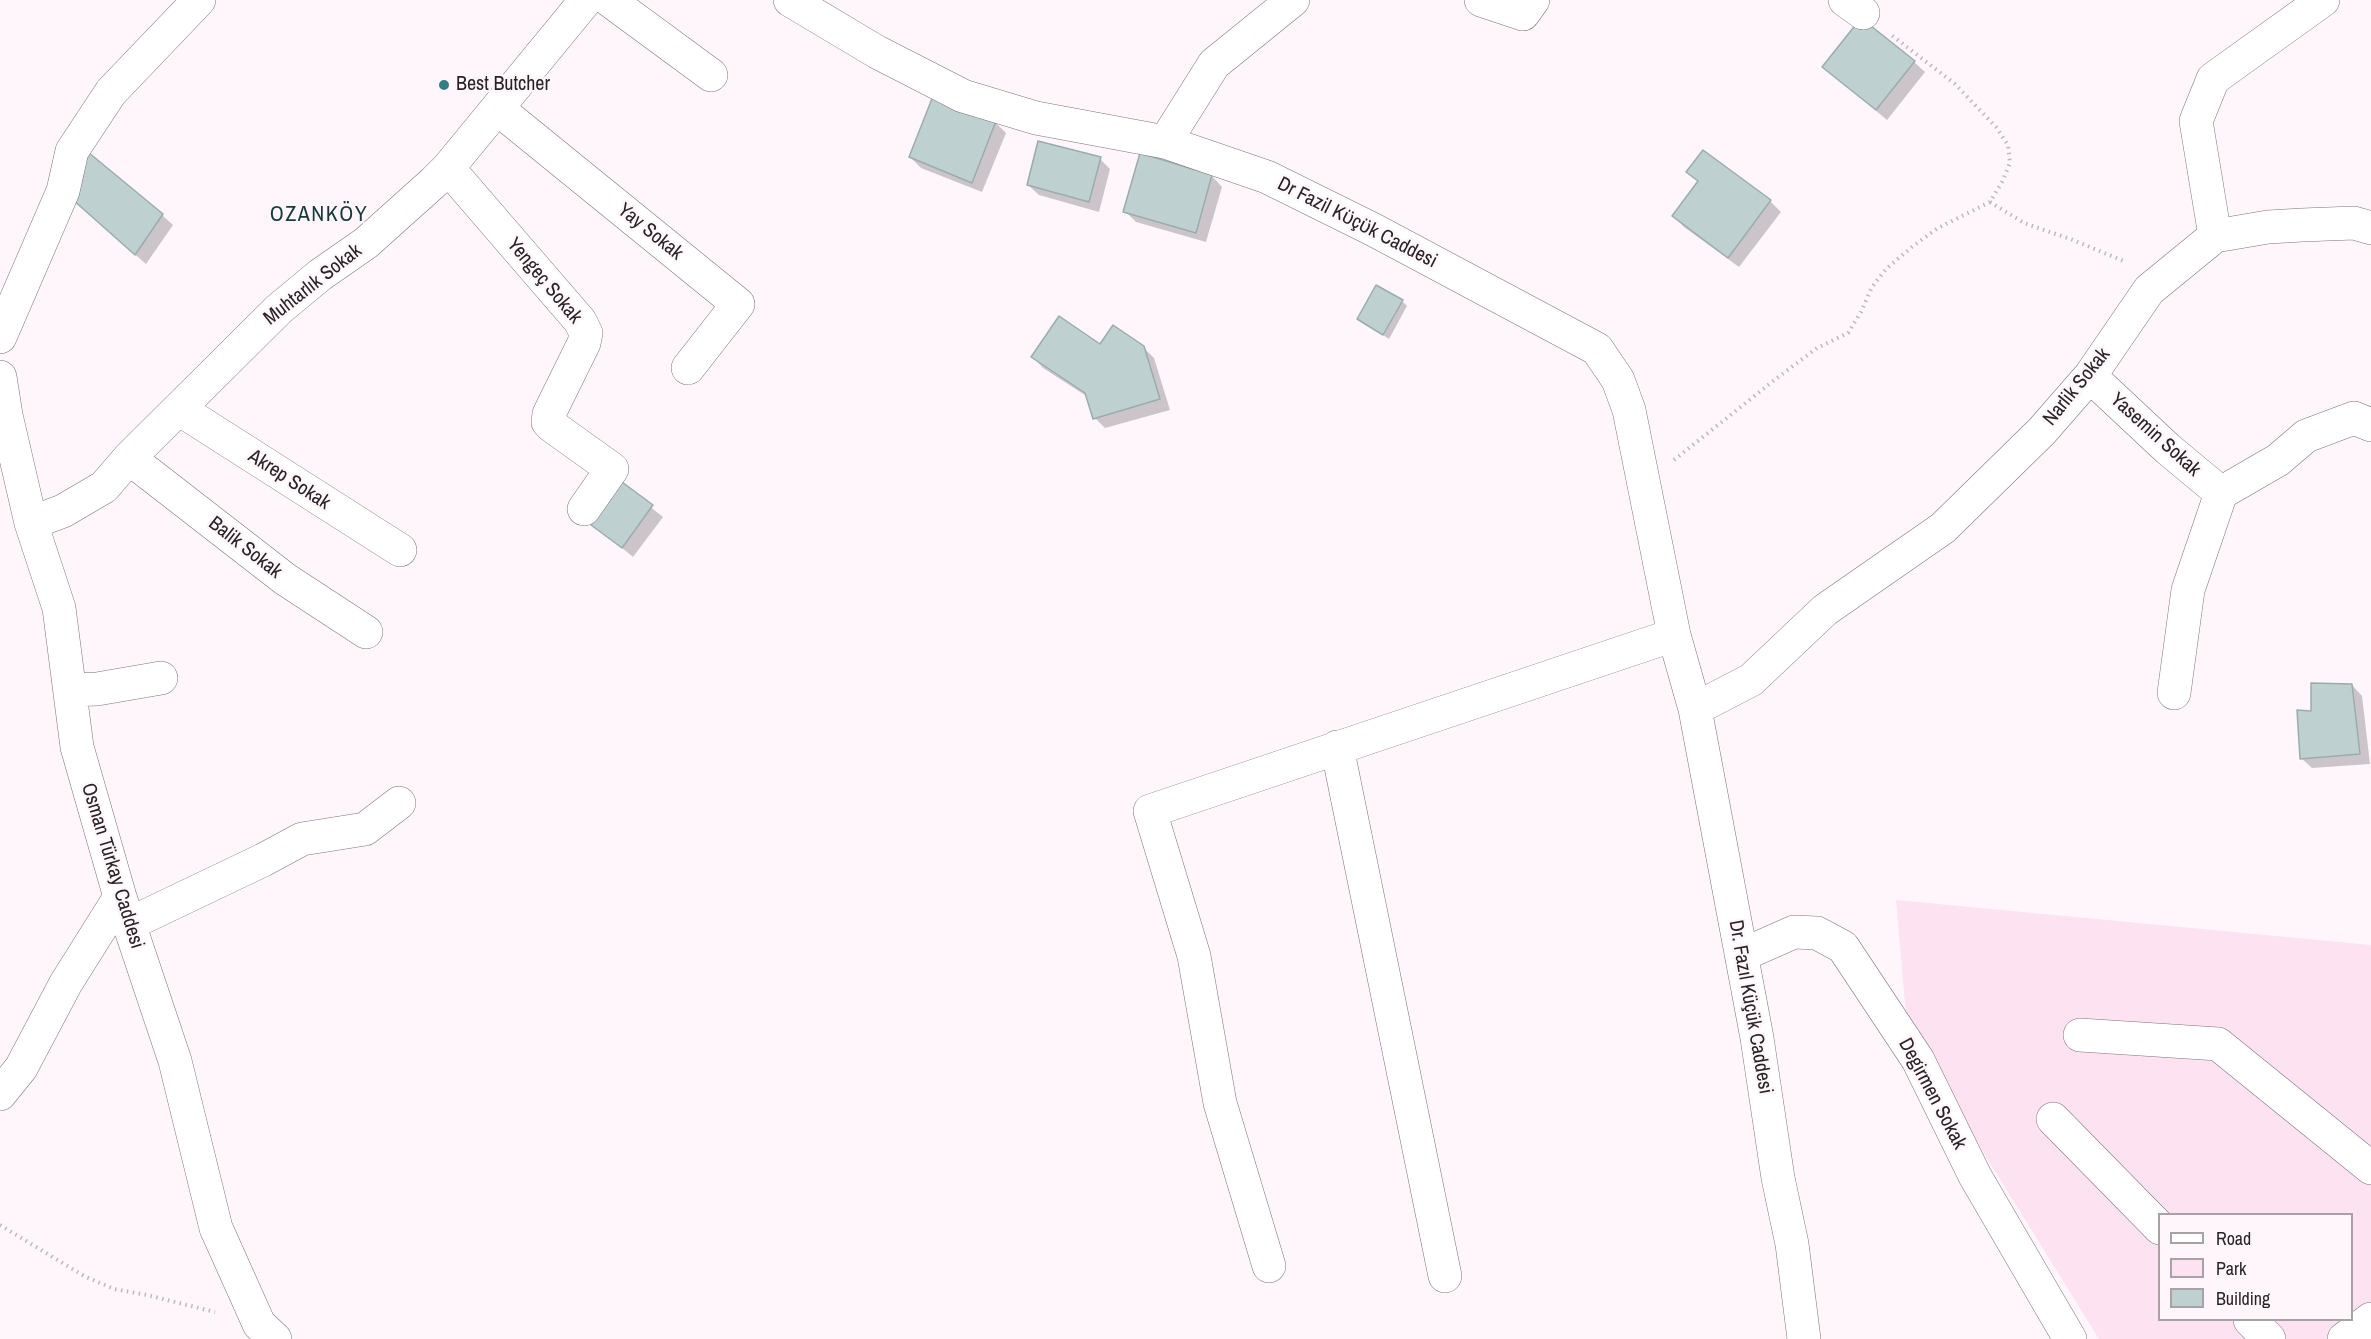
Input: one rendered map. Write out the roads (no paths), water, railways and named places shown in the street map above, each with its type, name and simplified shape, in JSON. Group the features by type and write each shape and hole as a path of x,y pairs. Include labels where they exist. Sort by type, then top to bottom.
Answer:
{"street":[{"path":"0,337 63,191 72,150 111,92 167,30 199,0"},
{"name":"Muhtarlık Sokak","path":"31,523 63,512 104,487 129,458 226,359 279,309 320,275 366,243 448,168 586,0"},
{"path":"609,0 711,75"},
{"name":"Dr Fazil Kϋçϋk Caddesi","path":"790,0 877,52 963,96 1036,118 1165,141 1268,177 1374,230 1597,349 1618,380 1629,410 1674,634 1686,678"},
{"path":"1165,141 1214,64 1293,0"},
{"path":"1481,0 1523,14 1533,0"},
{"path":"2323,0 2213,79 2196,121 2215,236 2268,227 2302,225 2354,223 2371,228"},
{"name":"Yay Sokak","path":"498,109 738,304 688,368"},
{"name":"Yengeç Sokak","path":"448,168 580,321 586,333 584,343 549,414 548,422 612,469 584,509"},
{"name":"Narlik Sokak","path":"1695,709 1751,680 1826,610 1943,528 2042,431 2090,375 2149,290 2215,236"},
{"name":"Yasemin Sokak","path":"2090,375 2168,449 2222,493"},
{"name":"Osman Türkay Caddesi","path":"0,377 6,415 31,523 59,608 77,747 124,911 175,1061 216,1228 267,1331"},
{"name":"Akrep Sokak","path":"179,409 400,550"},
{"path":"2174,693 2188,590 2222,493 2278,460 2306,436 2354,418 2371,425"},
{"name":"Balik Sokak","path":"129,458 285,579 366,632"},
{"path":"1269,1266 1220,1103 1194,956 1150,811 1674,634"},
{"path":"70,690 97,689 161,678"},
{"name":"Dr. Fazıl Küçük Caddesi","path":"1686,678 1695,709 1757,1038 1778,1178 1792,1244 1804,1339"},
{"path":"1337,747 1445,1276"},
{"path":"0,1094 21,1068 66,983 124,911 263,860 302,839 365,829 399,803"},
{"name":"Degirmen Sokak","path":"1742,955 1794,932 1817,933 1843,947 1918,1060 1975,1176 2070,1339"},
{"path":"2080,1035 2218,1044 2371,1168"},
{"path":"2053,1119 2158,1226"},
{"path":"2344,1339 2371,1319"},
{"path":"2251,1321 2269,1339"}],"place":[{"name":"Best Butcher","path":"444,85"}],"district":[{"name":"OZANKÖY","path":"319,215"}]}
